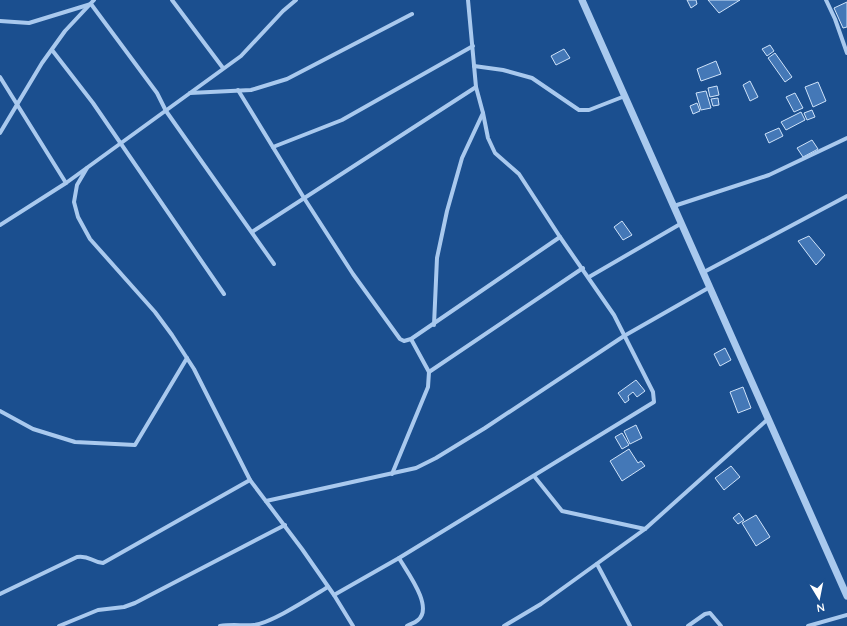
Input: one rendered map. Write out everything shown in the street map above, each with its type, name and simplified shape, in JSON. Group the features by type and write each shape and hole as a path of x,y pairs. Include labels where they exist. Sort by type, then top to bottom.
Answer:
{"street":[{"path":"172,0 224,68"},
{"path":"0,225 66,183 241,56 282,11 296,0"},
{"path":"334,595 399,558 654,402 652,392 614,315 519,174 495,154 488,138 476,87 468,0"},
{"path":"582,0 711,287 847,596"},
{"path":"826,0 835,19 847,53"},
{"path":"0,21 30,23 92,2"},
{"path":"0,132 42,63 66,31 92,2"},
{"path":"92,2 157,93 166,111 274,264"},
{"path":"190,93 251,90 287,79 412,14"},
{"path":"273,147 342,120 473,46"},
{"path":"52,50 92,103 224,294"},
{"path":"474,66 503,70 532,78 580,110 589,110 625,96"},
{"path":"0,77 66,183"},
{"path":"252,232 476,87"},
{"path":"238,90 304,198 353,274 400,339 404,341 411,339 434,325 560,237"},
{"path":"434,325 438,258 447,210 462,158 483,113"},
{"path":"674,206 769,175 847,138"},
{"path":"87,168 77,185 74,202 78,217 90,239 155,312 187,358 250,480 334,595 353,626"},
{"path":"704,272 847,196"},
{"path":"589,278 682,223"},
{"path":"429,372 583,268"},
{"path":"266,501 416,468 436,458 486,428 624,336 711,287"},
{"path":"392,474 428,387 429,372 411,339"},
{"path":"0,411 33,429 75,442 135,445 187,358"},
{"path":"504,626 541,604 645,529 768,419"},
{"path":"534,476 562,511 645,529"},
{"path":"0,594 77,557 88,556 94,561 102,562 250,480"},
{"path":"59,626 70,624 98,610 124,607 135,603 284,525"},
{"path":"399,558 423,601 424,610 419,620 407,626"},
{"path":"597,564 630,626"},
{"path":"220,626 230,624 254,625 267,622 328,587"},
{"path":"688,626 705,614 710,613 721,626"},
{"path":"808,626 847,615"}],"building":[{"path":"687,0 696,0 697,4 691,8"},
{"path":"708,0 740,0 719,13"},
{"path":"847,2 847,27 843,28 834,8"},
{"path":"770,45 774,51 767,56 762,49"},
{"path":"564,49 570,58 556,65 551,56"},
{"path":"775,53 792,77 785,82 768,58"},
{"path":"716,61 721,74 701,81 697,69"},
{"path":"750,81 758,97 750,101 743,85"},
{"path":"818,82 826,101 813,107 805,87"},
{"path":"717,86 719,95 710,97 708,88"},
{"path":"706,91 711,108 701,110 696,93"},
{"path":"795,93 803,108 794,112 786,97"},
{"path":"718,98 719,105 713,106 711,99"},
{"path":"697,103 700,111 693,114 690,106"},
{"path":"812,110 815,117 807,120 804,113"},
{"path":"801,112 805,120 786,130 781,122"},
{"path":"779,128 783,136 769,143 765,134"},
{"path":"812,140 818,149 803,157 797,148"},
{"path":"622,221 632,235 623,240 614,227"},
{"path":"809,236 825,255 816,265 798,241"},
{"path":"725,348 731,360 720,366 714,354"},
{"path":"636,380 645,391 637,397 633,392 628,396 629,400 625,403 618,393"},
{"path":"743,387 751,408 738,413 730,392"},
{"path":"636,425 642,438 630,444 624,431"},
{"path":"622,433 629,445 622,449 615,437"},
{"path":"629,449 638,463 641,461 645,466 622,481 610,461"},
{"path":"731,466 740,477 724,490 715,478"},
{"path":"739,513 744,520 738,524 733,518"},
{"path":"756,515 770,537 756,546 742,523"}]}
